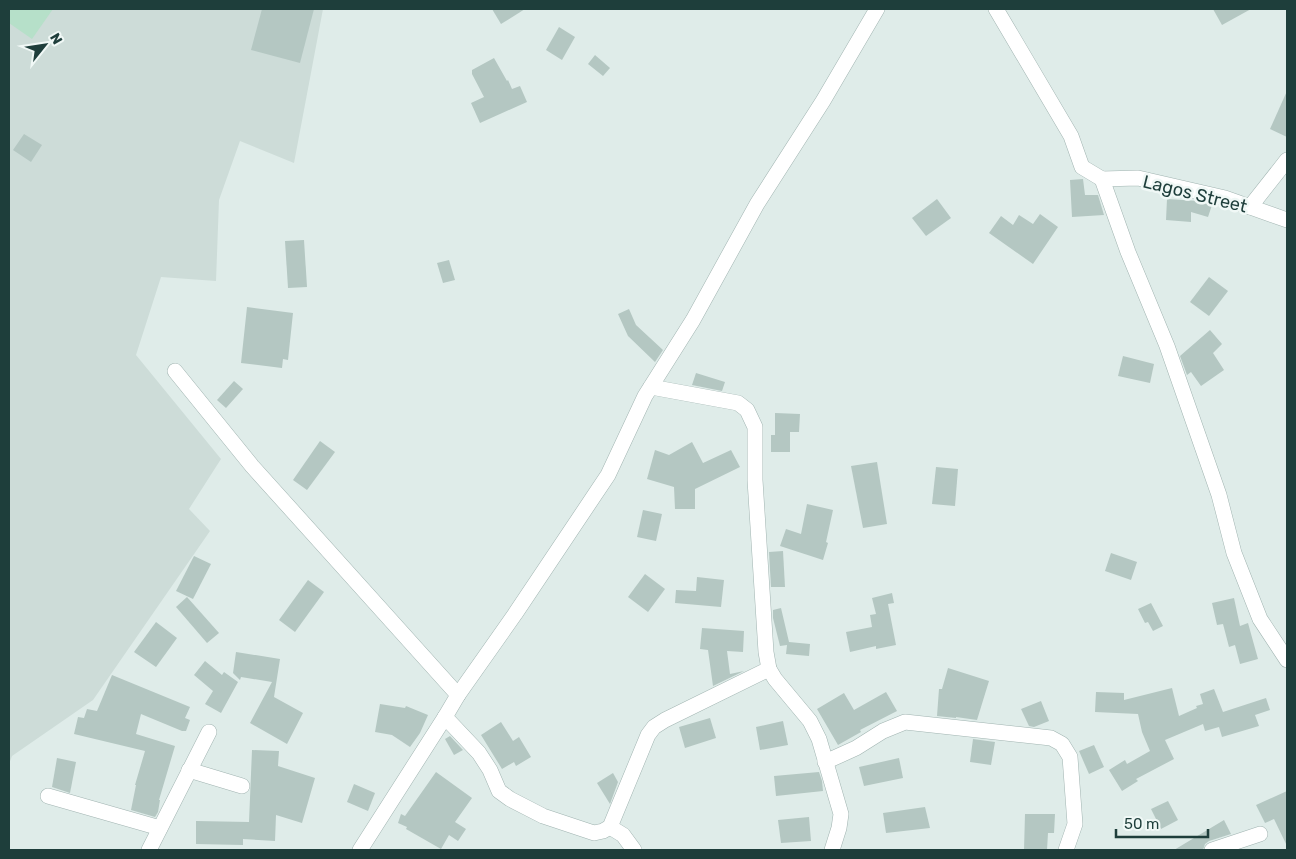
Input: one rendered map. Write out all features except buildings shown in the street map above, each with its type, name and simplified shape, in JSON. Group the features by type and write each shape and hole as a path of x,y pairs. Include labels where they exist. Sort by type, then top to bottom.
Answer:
{"street":[{"path":"360,850 458,695 608,475 645,396 693,320 757,204 823,101 877,9"},
{"path":"996,9 1072,136 1082,167 1102,180 1128,252 1167,346 1219,495 1234,553 1260,618 1287,660"},
{"path":"1250,207 1287,160"},
{"name":"Lagos Street","path":"1102,180 1138,178 1225,198 1287,220"},
{"path":"175,372 252,466 458,695"},
{"path":"651,387 738,403 747,410 755,426 755,480 766,652 769,669 775,680 810,720 819,739 840,814 832,850"},
{"path":"445,717 479,753 490,770 499,791 510,799 543,816 594,833 610,827 648,735 654,727 769,669"},
{"path":"825,762 856,748 883,731 905,722 1051,738 1062,744 1070,757 1075,824 1066,850"},
{"path":"149,850 209,732"},
{"path":"189,770 242,786"},
{"path":"48,796 160,828"},
{"path":"610,827 623,835 634,850"},
{"path":"1212,850 1260,834"}],"shaded area":[{"path":"9,9 323,9 294,163 240,141 219,200 216,281 161,277 136,355 221,459 189,509 210,531 93,700 12,756 9,764"}],"green space":[{"path":"9,9 53,9 32,39 9,23"}]}
